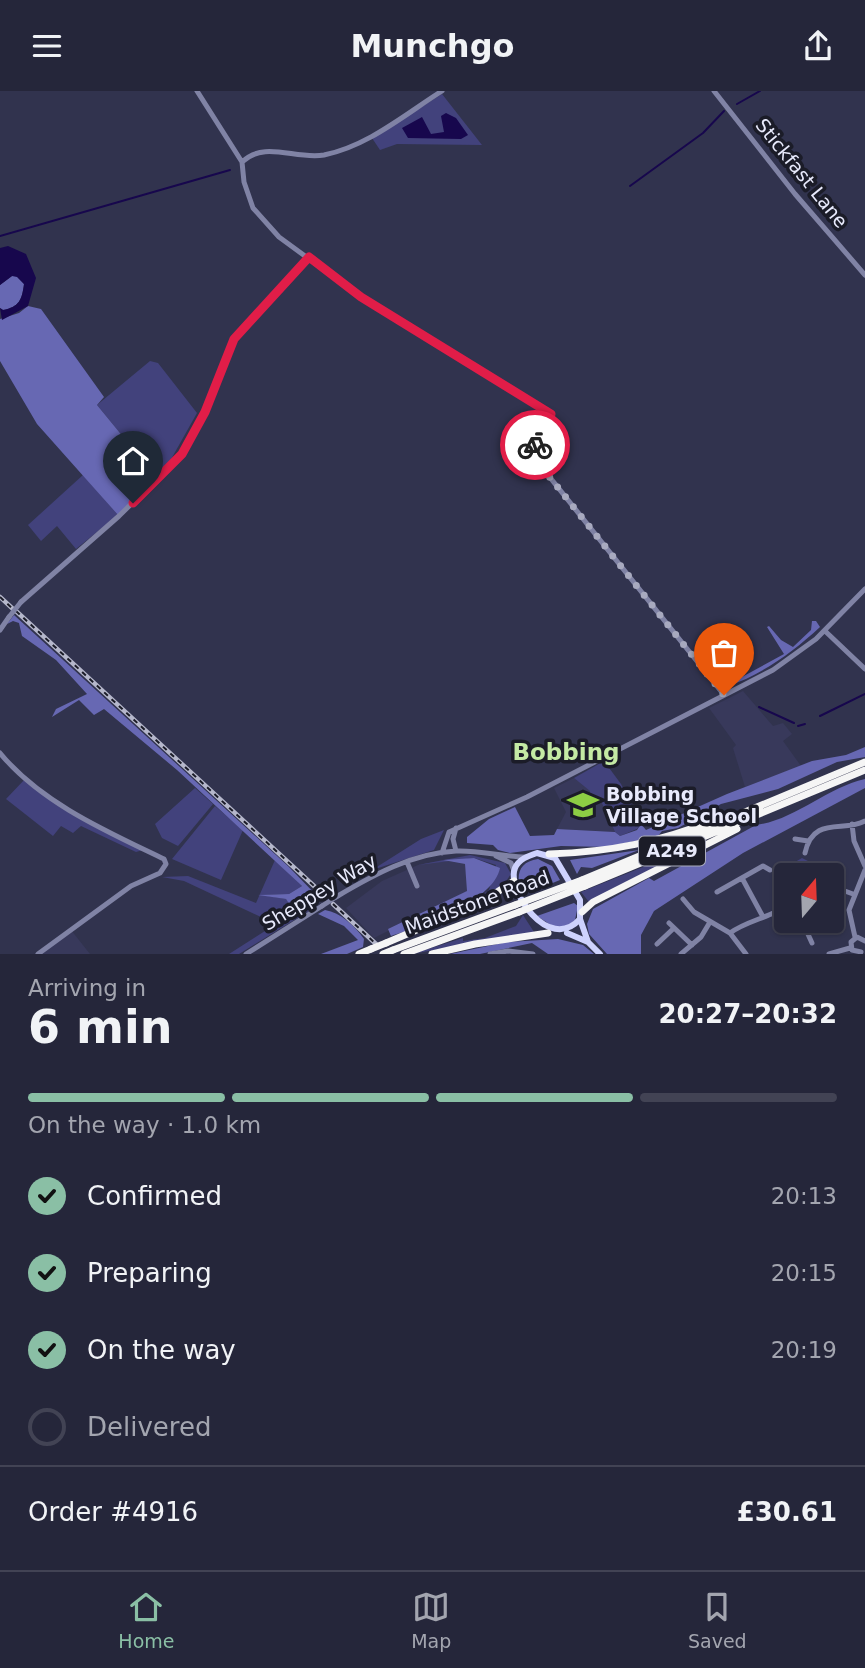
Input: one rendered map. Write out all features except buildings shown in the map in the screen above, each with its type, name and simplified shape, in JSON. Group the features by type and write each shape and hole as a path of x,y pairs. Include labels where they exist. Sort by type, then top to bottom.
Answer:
{"highway":[{"name":"A249","path":"583,883 865,762"},
{"name":"A249","path":"583,883 759,816 865,770"},
{"path":"549,854 612,850 662,840 741,810 758,807"},
{"path":"581,916 593,902 715,842 759,816"},
{"path":"359,954 482,902 514,881"},
{"name":"Maidstone Road","path":"404,954 583,883"},
{"name":"Maidstone Road","path":"383,954 517,908"},
{"path":"432,954 475,944 548,933"}],"main road":[{"path":"588,942 580,900 566,873 549,854 537,853 526,857 514,871 514,881 536,923 548,933 567,933 588,942 600,954"},
{"path":"567,933 581,916"}],"street":[{"path":"197,91 242,162 244,182 253,208 279,237 361,297 551,414 548,426 533,451 536,460 724,695"},
{"path":"242,162 251,153 265,150 302,156 343,150 392,125 442,91"},
{"name":"Stickfast Lane","path":"714,91 731,109 795,194 865,275"},
{"path":"0,630 21,601 119,516 182,454 205,412 231,344 309,257"},
{"path":"442,853 446,835 456,828 527,797 773,670 825,631 865,589"},
{"path":"825,631 865,669"},
{"path":"0,753 23,775 78,815 164,859 166,869 122,892 38,954"},
{"path":"795,839 808,841 828,828 865,821"},
{"path":"850,948 855,937 849,915 853,894 865,868 854,841 852,824"},
{"path":"456,828 453,839 456,851"},
{"path":"805,853 808,841"},
{"name":"Sheppey Way","path":"246,954 366,879 407,862 456,851 526,857"},
{"path":"492,854 511,863 514,871"},
{"path":"407,862 417,886"},
{"path":"717,892 763,863 770,870"},
{"path":"742,878 762,915"},
{"path":"844,891 853,894"},
{"path":"683,899 694,912 730,933 746,954"},
{"path":"730,933 762,915 774,914"},
{"path":"669,922 692,945"},
{"path":"681,954 692,945 709,922"},
{"path":"657,944 674,928"},
{"path":"809,933 812,943"},
{"path":"855,937 865,941"},
{"path":"829,954 850,948 863,952"},
{"path":"490,954 508,951 533,954"}],"shaded area":[{"path":"442,94 482,145 397,144 380,150 372,138"},
{"path":"446,113 456,118 468,135 461,139 408,138 402,128 422,117 431,134 444,132 441,116"},
{"path":"8,246 26,254 36,278 28,306 2,320 0,308 3,310 16,305 21,298 24,284 12,276 0,285 0,248"},
{"path":"12,276 17,276 24,284 22,294 16,305 3,310 0,308 0,285"},
{"path":"28,306 41,309 104,397 97,405 129,444 121,452 147,485 118,515 37,424 0,361 0,319 19,313"},
{"path":"150,361 158,363 197,413 165,470 147,485 121,452 129,444 97,405"},
{"path":"83,475 118,515 76,549 57,526 41,541 28,525"},
{"path":"14,615 288,866 320,899 291,907 286,899 258,895 289,894 302,886 177,770 104,709 94,715 79,700 52,717 56,709 87,694 56,660 22,636 19,623 13,621 7,624"},
{"path":"812,621 816,621 820,627 788,653 753,675 728,686 724,684 729,684 784,654 767,627 793,647 811,630"},
{"path":"743,691 773,726 783,723 792,734 783,741 801,766 745,787 733,748 736,745 709,708"},
{"path":"865,747 865,757 837,762 778,789 721,804 678,828 662,831 658,836 607,847 561,846 510,853 498,850 493,845 467,843 467,837 489,819 515,807 530,836 554,835 557,829 615,832 620,836 637,830 641,824 646,830 727,794 812,761 846,755"},
{"name":"Bobbing","path":"604,761 621,784 641,824 637,829 620,836 615,832 599,797 589,802 590,791 574,778"},
{"name":"Bobbing Village School","path":"574,778 599,797 615,832 557,829 566,812 554,788"},
{"path":"25,779 70,812 143,850 136,852 81,826 73,833 61,826 53,836 6,799"},
{"path":"865,779 865,788 743,853 654,911 641,935 641,954 607,954 589,934 587,924 593,909 649,878 654,881 756,825 784,817 837,789"},
{"path":"195,788 213,804 178,846 162,838 155,824"},
{"path":"215,806 243,830 221,880 172,859"},
{"path":"444,830 434,850 372,870 421,839"},
{"path":"713,839 589,902 581,892"},
{"path":"639,850 592,868 581,867 577,874 570,860"},
{"path":"470,855 505,863 511,874 502,887 471,903 489,890 496,865 474,858 418,865"},
{"path":"474,858 500,868 495,880 485,891 454,911 391,936 388,929 467,891 465,864 443,860"},
{"path":"802,858 812,863 793,863"},
{"path":"538,859 552,866 560,880 523,895 519,883 522,867"},
{"path":"275,860 302,886 289,894 262,895 286,899 292,907 317,902 317,906 239,954 229,954 276,924 184,881 162,877 188,876 256,903"},
{"path":"443,860 465,864 468,891 374,938 346,908 382,881 418,865"},
{"path":"574,903 578,906 575,920 560,931 537,916"},
{"path":"325,910 351,924 364,939 363,947 347,954 321,954 358,940 344,926 318,914"},
{"path":"523,915 534,932 412,954 463,938 463,941 485,938 516,926"},
{"path":"71,930 90,954 41,954"},
{"path":"558,939 583,945 594,954 548,954 532,943 480,954 450,954 507,942"}],"waterway":[{"path":"737,104 760,91"},
{"path":"630,186 703,133 724,111"},
{"path":"0,236 230,170"},
{"path":"820,716 865,694"},
{"path":"759,707 794,723"},
{"path":"798,726 805,724"}],"railway":[{"path":"0,597 13,609"},
{"path":"16,611 326,897"},
{"path":"333,904 376,944"}],"way so far":[{"path":"535,445 533,451 536,460 724,695"}],"place":[{"name":"Bobbing Village School","path":"583,805"}],"district":[{"name":"Bobbing","path":"566,752"}],"route":[{"path":"133,503 167,472 182,454 205,412 234,339 309,257 361,297 462,362 498,379 551,414 548,426 535,445"}]}
